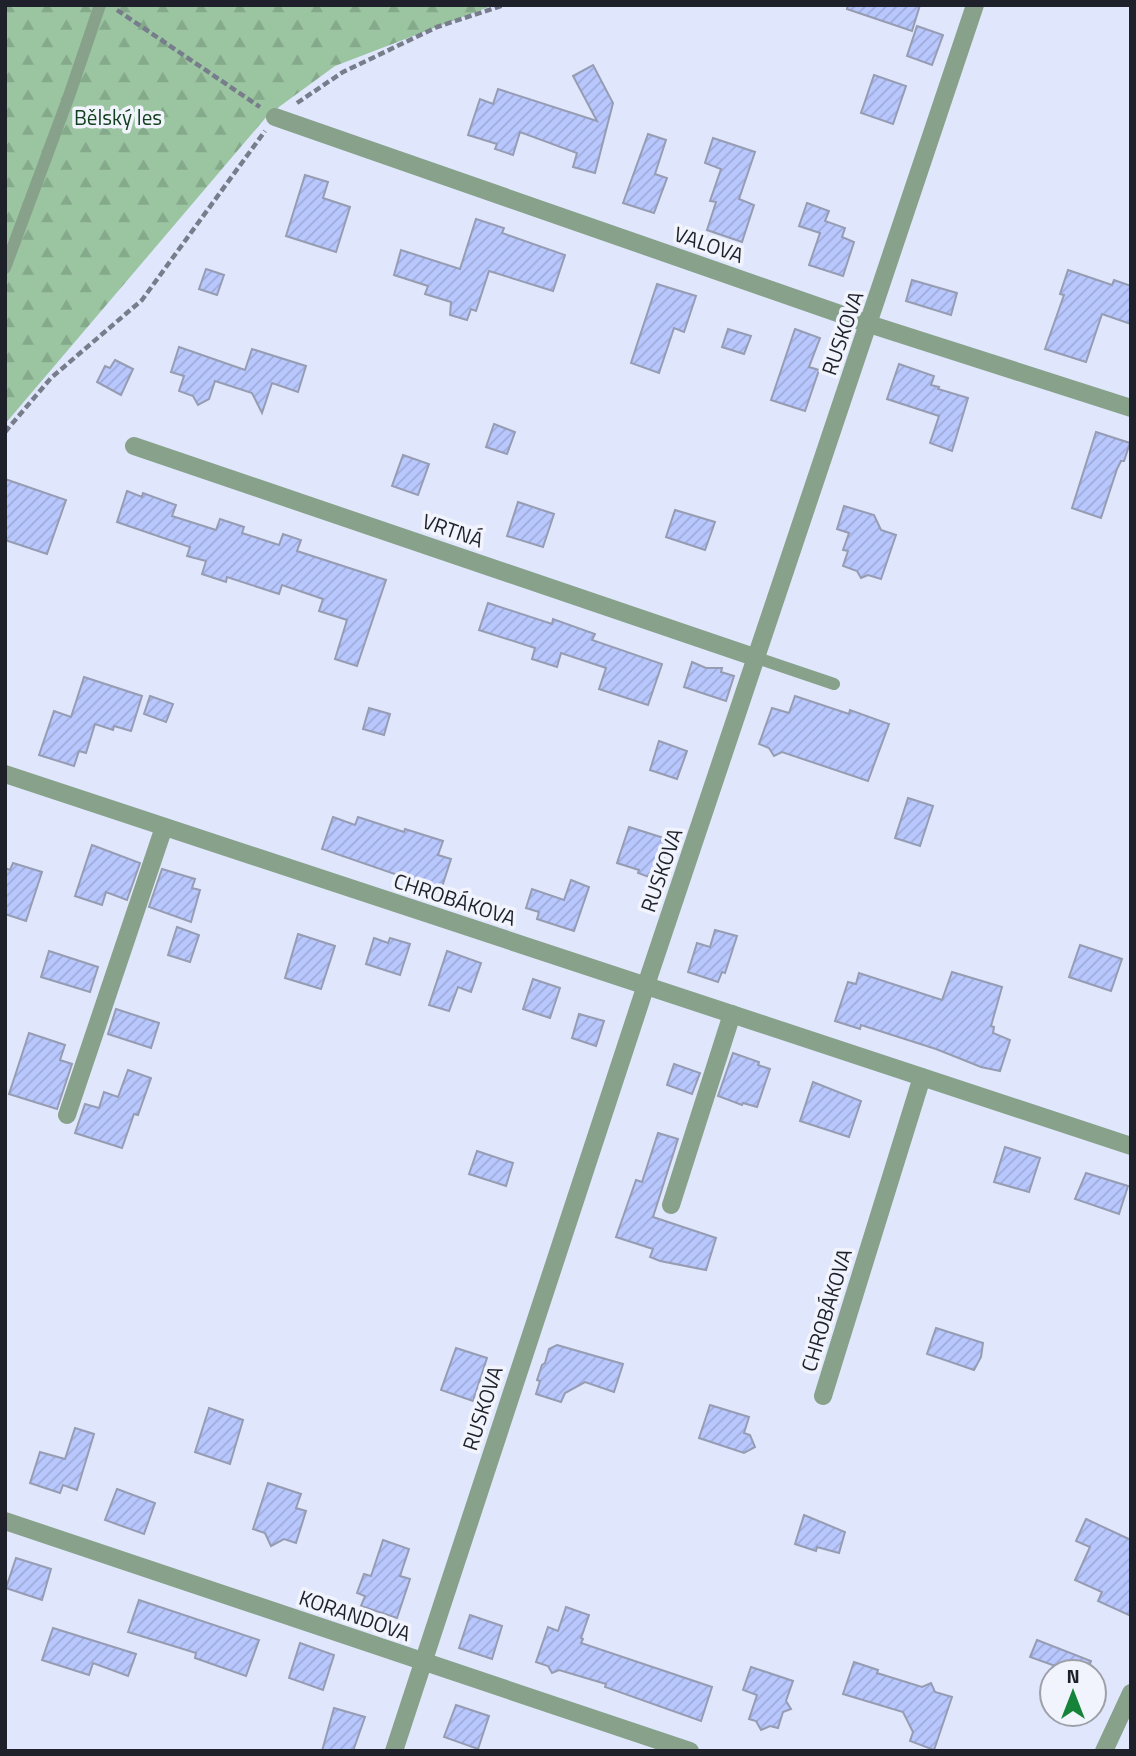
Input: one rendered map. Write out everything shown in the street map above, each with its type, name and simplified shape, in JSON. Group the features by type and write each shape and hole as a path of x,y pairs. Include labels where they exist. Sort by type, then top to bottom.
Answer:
{"street":[{"name":"RUSKOVA","path":"394,1751 646,985 975,5"},
{"name":"VALOVA","path":"275,117 869,324 1131,408"},
{"name":"VRTNÁ","path":"134,446 757,658"},
{"name":"CHROBÁKOVA","path":"5,775 1131,1146"},
{"path":"67,1115 164,827"},
{"path":"671,1205 732,1014"},
{"name":"CHROBÁKOVA","path":"822,1396 922,1077"},
{"name":"KORANDOVA","path":"5,1521 690,1751"},
{"path":"1104,1751 1131,1693"}],"lane":[{"path":"5,268 100,5"},
{"path":"757,658 834,684"}],"path":[{"path":"111,5 275,117"},
{"path":"5,432 51,378 142,300 275,117 343,72 437,27 504,5"}],"green space":[{"name":"Bělský les","path":"5,5 494,5 335,66 268,115 5,424"}],"building":[{"path":"848,5 920,5 912,31 847,9"},
{"path":"917,26 943,35 932,65 907,56"},
{"path":"593,65 613,103 595,173 573,167 577,153 520,132 513,155 495,149 497,144 468,135 480,99 493,104 498,89 597,121 573,76"},
{"path":"874,75 906,86 893,124 861,113"},
{"path":"648,134 666,140 655,174 667,178 654,213 623,203"},
{"path":"713,138 755,152 739,199 754,205 742,242 707,230 716,202 710,201 721,169 705,163"},
{"path":"305,175 328,182 323,198 350,207 336,252 286,236"},
{"path":"807,203 829,211 825,221 845,228 842,237 854,242 843,276 809,265 820,233 799,226"},
{"path":"476,219 504,228 502,233 565,255 553,291 489,271 476,311 471,309 467,320 450,315 451,302 425,294 428,286 394,275 401,250 460,269"},
{"path":"206,269 224,275 217,295 199,289"},
{"path":"1068,270 1112,285 1114,280 1131,286 1131,324 1102,314 1086,362 1045,349 1064,295 1060,294"},
{"path":"912,280 957,293 951,315 906,301"},
{"path":"657,284 696,296 684,332 674,328 659,373 631,363"},
{"path":"728,329 751,336 744,354 722,347"},
{"path":"795,329 820,338 809,367 819,370 805,411 771,400"},
{"path":"179,347 245,370 252,349 306,366 298,392 272,383 262,413 252,393 215,381 209,399 198,405 193,396 179,391 184,376 171,372"},
{"path":"115,360 133,369 121,395 97,382 105,366 110,368"},
{"path":"899,364 934,376 931,385 939,387 938,389 968,398 952,451 930,443 939,416 887,399"},
{"path":"494,424 515,432 507,454 486,447"},
{"path":"1096,432 1130,443 1124,461 1121,461 1117,469 1101,518 1072,508"},
{"path":"403,455 429,464 418,495 392,486"},
{"path":"5,479 66,500 47,554 5,540"},
{"path":"127,491 142,497 143,493 176,505 172,516 216,530 220,519 244,527 242,533 279,545 283,534 301,540 297,551 386,580 357,666 335,659 347,620 319,611 323,599 282,585 279,594 227,577 226,582 202,574 206,561 187,556 190,547 117,522"},
{"path":"518,502 554,514 543,547 507,536"},
{"path":"844,506 874,515 881,530 896,535 881,579 868,575 861,578 857,571 843,566 848,551 843,550 849,533 837,529"},
{"path":"675,510 715,522 705,550 666,537"},
{"path":"488,603 552,624 553,619 595,634 592,640 662,664 648,705 599,689 606,668 561,653 557,667 532,659 535,648 479,630"},
{"path":"692,662 706,668 722,668 721,672 734,676 726,701 684,687"},
{"path":"84,677 142,696 131,731 114,726 113,730 95,724 86,753 79,751 74,766 39,755 54,711 71,717"},
{"path":"150,696 173,704 166,722 144,714"},
{"path":"795,696 849,714 850,710 889,724 868,781 782,752 774,756 769,748 759,744 772,708 789,713"},
{"path":"369,708 390,714 384,735 363,729"},
{"path":"659,741 687,751 677,779 650,770"},
{"path":"908,798 933,806 920,846 895,838"},
{"path":"333,817 355,825 358,817 443,841 438,855 451,859 441,890 322,849"},
{"path":"629,827 670,840 657,880 638,873 639,870 617,863"},
{"path":"92,845 140,863 127,900 106,892 102,905 75,896"},
{"path":"13,863 42,872 26,921 5,914 5,868 10,870"},
{"path":"162,869 195,879 192,888 200,890 191,922 149,907"},
{"path":"571,880 589,887 574,931 537,919 539,912 526,908 532,889 564,900"},
{"path":"177,927 199,935 190,962 168,955"},
{"path":"715,930 737,936 725,973 722,972 718,982 688,972 697,943 710,947"},
{"path":"298,934 335,946 321,989 285,978"},
{"path":"374,938 388,943 390,938 410,944 400,975 366,964"},
{"path":"1080,945 1122,959 1111,991 1069,977"},
{"path":"49,951 98,967 90,992 41,977"},
{"path":"447,951 481,963 471,992 458,987 449,1011 429,1005"},
{"path":"952,972 1002,987 991,1026 994,1027 993,1033 1010,1040 1000,1071 981,1067 936,1049 861,1025 860,1029 835,1021 848,982 856,984 859,973 942,1000"},
{"path":"533,979 560,988 550,1018 523,1009"},
{"path":"116,1009 159,1023 151,1048 108,1034"},
{"path":"579,1014 604,1021 596,1046 572,1038"},
{"path":"29,1033 65,1045 60,1060 72,1064 57,1109 9,1094"},
{"path":"733,1053 770,1069 757,1107 743,1103 742,1105 718,1096"},
{"path":"674,1064 700,1073 692,1094 667,1085"},
{"path":"128,1070 151,1078 138,1115 134,1114 122,1148 75,1133 85,1104 99,1108 104,1092 118,1097"},
{"path":"813,1082 861,1101 849,1137 800,1121"},
{"path":"658,1133 678,1139 653,1217 716,1238 706,1270 660,1261 650,1257 653,1249 616,1237 636,1180 642,1182"},
{"path":"1005,1147 1040,1158 1029,1192 994,1182"},
{"path":"477,1151 513,1163 506,1186 469,1174"},
{"path":"1086,1173 1128,1186 1119,1214 1075,1199"},
{"path":"936,1328 983,1343 981,1357 974,1370 927,1354"},
{"path":"557,1345 623,1364 614,1392 585,1382 565,1393 561,1402 536,1394 542,1365 549,1349"},
{"path":"456,1348 487,1358 473,1401 441,1390"},
{"path":"710,1405 749,1417 744,1433 750,1435 755,1447 744,1453 699,1438"},
{"path":"209,1408 243,1420 230,1464 195,1452"},
{"path":"75,1428 94,1434 77,1490 63,1485 60,1493 30,1483 40,1452 65,1459"},
{"path":"268,1483 301,1494 296,1508 306,1511 296,1543 284,1539 271,1546 265,1533 253,1529"},
{"path":"117,1489 155,1503 144,1534 105,1520"},
{"path":"804,1515 845,1532 839,1553 817,1547 816,1551 795,1544"},
{"path":"1086,1519 1131,1540 1131,1616 1098,1601 1102,1592 1075,1580 1090,1547 1076,1541"},
{"path":"383,1540 409,1549 400,1576 410,1579 397,1618 361,1606 365,1596 357,1593 364,1574 371,1576"},
{"path":"16,1558 51,1569 42,1600 6,1588"},
{"path":"139,1600 259,1640 246,1676 195,1658 196,1653 128,1632"},
{"path":"566,1607 589,1615 581,1643 712,1687 701,1721 605,1687 606,1684 559,1670 552,1673 548,1666 536,1662 548,1627 558,1631"},
{"path":"470,1615 502,1626 492,1659 459,1648"},
{"path":"53,1628 136,1654 128,1676 93,1663 89,1675 42,1660"},
{"path":"1037,1640 1083,1658 1038,1660 1030,1657"},
{"path":"300,1643 334,1655 323,1690 289,1678"},
{"path":"854,1662 878,1670 877,1673 922,1687 931,1683 935,1692 952,1697 934,1750 910,1741 913,1732 903,1712 843,1694"},
{"path":"751,1667 793,1681 786,1701 791,1709 783,1712 778,1728 770,1726 761,1730 756,1721 749,1719 757,1695 743,1690"},
{"path":"456,1705 489,1716 478,1749 444,1737"},
{"path":"334,1708 365,1717 353,1751 322,1751"}]}
